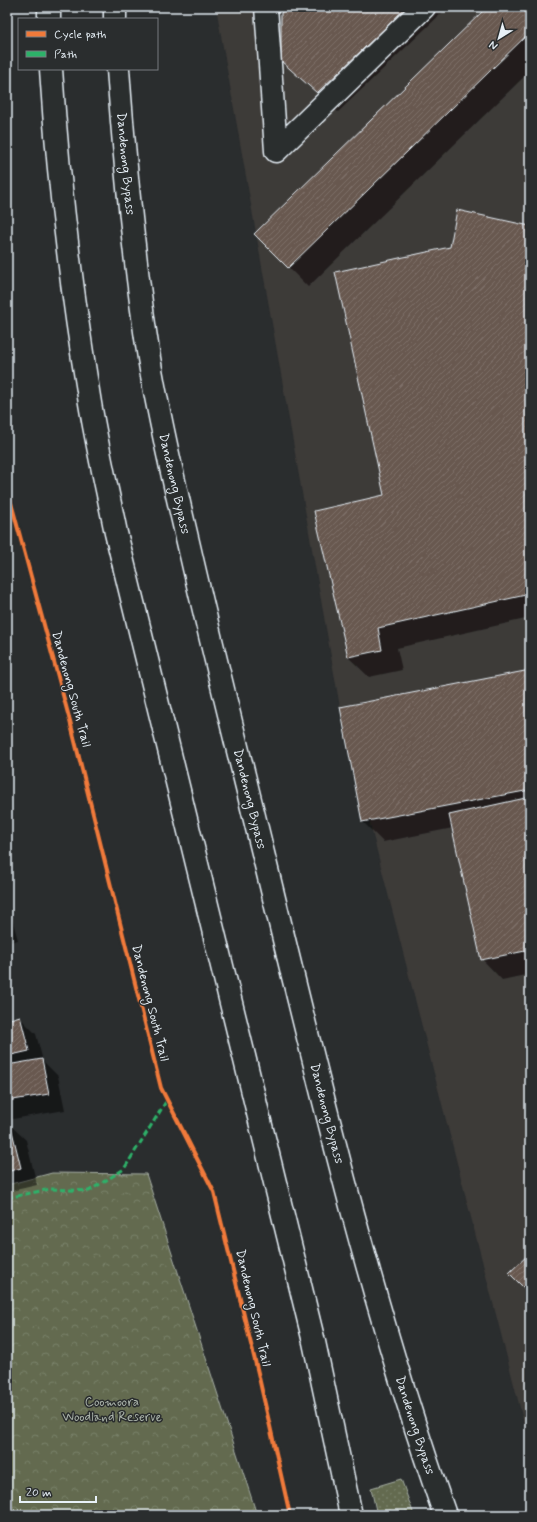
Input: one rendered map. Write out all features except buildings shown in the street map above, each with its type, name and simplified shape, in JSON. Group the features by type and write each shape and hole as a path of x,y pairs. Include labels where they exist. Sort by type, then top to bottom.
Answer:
{"main road":[{"path":"49,7 49,18"},
{"path":"115,7 115,18"},
{"path":"266,7 276,151 424,7"},
{"path":"51,70 58,166 75,303 89,398 115,526 310,1327 350,1515"},
{"name":"Dandenong Bypass","path":"118,70 124,149 138,278 150,362 171,468 295,986 351,1206 387,1332 445,1515"}],"shaded area":[{"path":"216,7 530,7 530,1447 340,707"}],"green space":[{"name":"Coomoora Woodland Reserve","path":"52,1173 146,1174 257,1515 7,1515 7,1185"},
{"path":"401,1479 414,1515 377,1515 371,1488"}],"marked path":[{"path":"7,1198 50,1189 89,1191 124,1169 167,1100"}],"cycle path":[{"name":"Dandenong South Trail","path":"7,488 70,721 161,1088 214,1192 258,1373 290,1515"}]}
